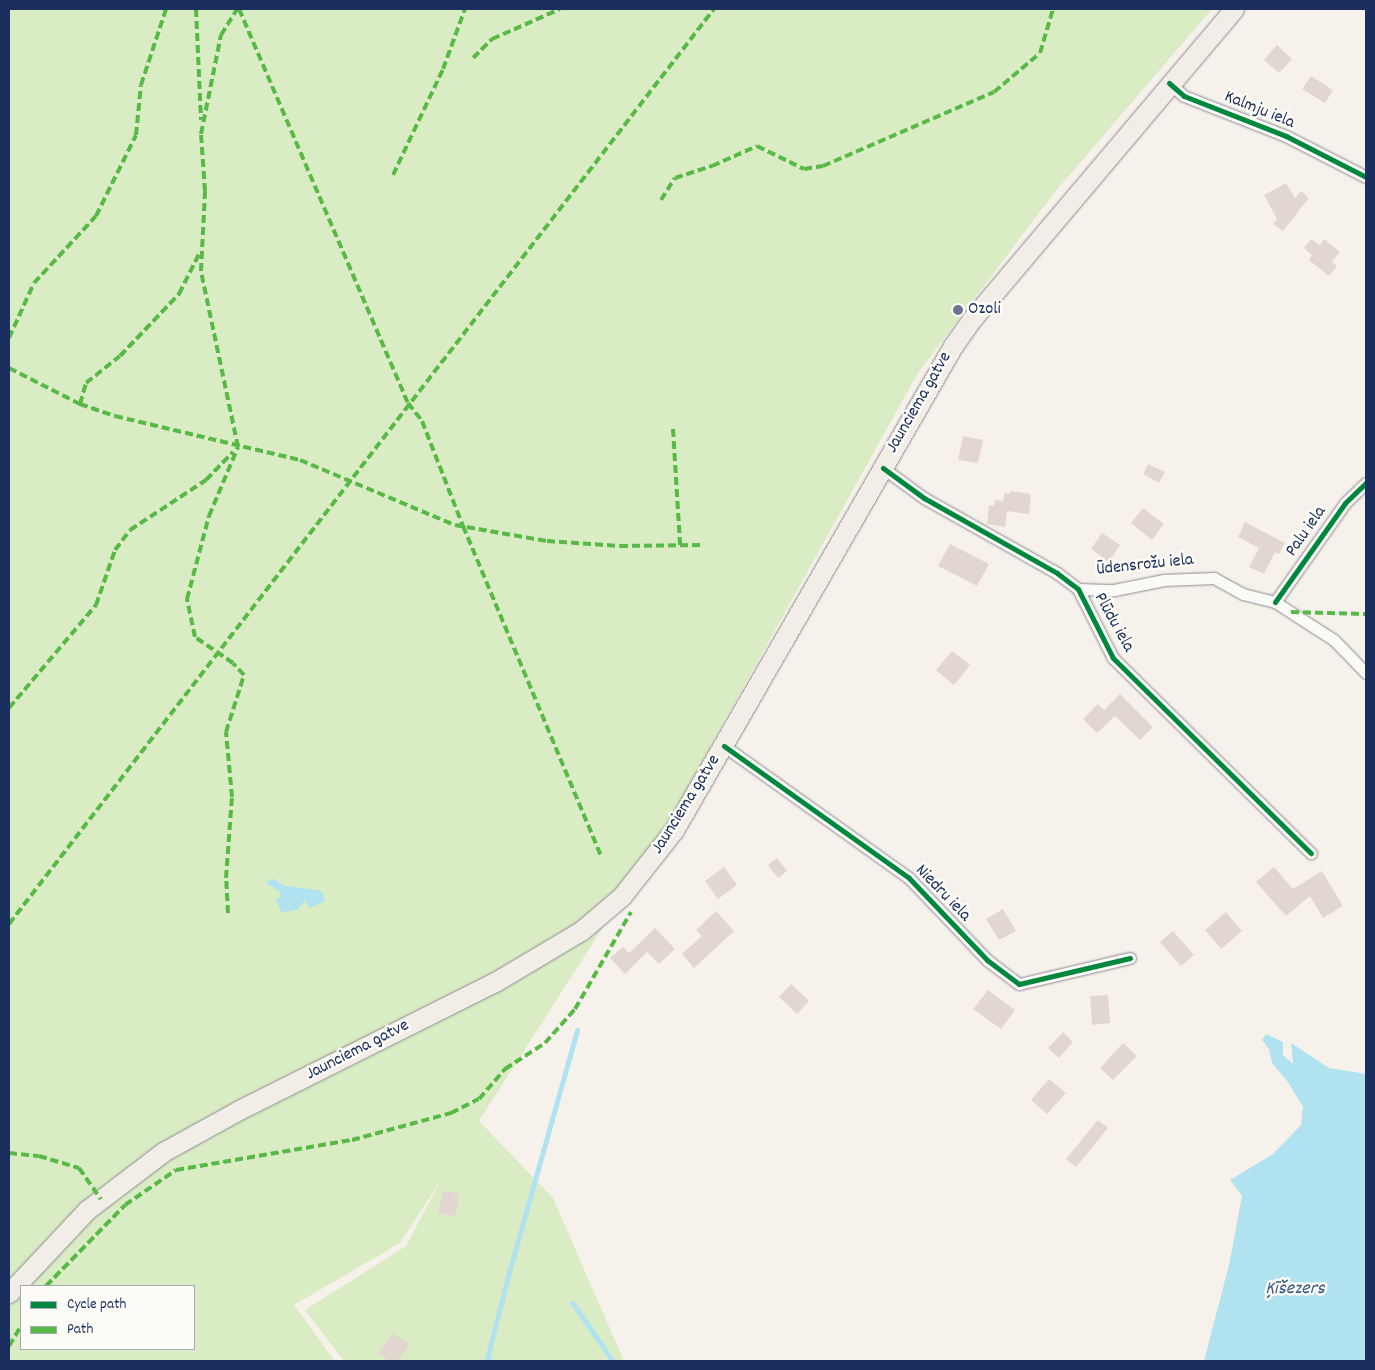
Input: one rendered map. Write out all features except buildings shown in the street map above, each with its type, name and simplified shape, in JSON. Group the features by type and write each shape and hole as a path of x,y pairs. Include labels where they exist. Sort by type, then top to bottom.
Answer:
{"main road":[{"name":"Jaunciema gatve","path":"9,1293 87,1210 163,1152 239,1110 495,982 581,931 622,896 674,830 883,468 972,319 1169,83 1234,9"}],"street":[{"name":"Kalmju iela","path":"1169,83 1184,96 1286,136 1366,177"},
{"name":"Plūdu iela","path":"883,468 924,498 1057,573 1078,589 1113,658 1311,852"},
{"name":"Palu iela","path":"1275,602 1345,503 1366,483"},
{"name":"Ūdensrožu iela","path":"1078,589 1114,590 1164,580 1214,578 1243,594 1275,602 1334,640 1366,673"},
{"name":"Niedru iela","path":"724,746 909,878 987,960 1019,984 1130,958"}],"green space":[{"path":"9,9 1212,9 1054,193 918,373 655,846 479,1121 553,1198 624,1361 344,1361 305,1310 406,1246 441,1180 400,1243 294,1305 335,1361 9,1361"}],"water":[{"path":"272,878 285,886 318,890 323,893 325,901 310,908 305,900 297,910 281,912 276,899 281,897 279,891 266,883"},
{"name":"Ķīšezers","path":"1266,1034 1283,1042 1283,1055 1293,1064 1291,1043 1329,1068 1366,1074 1366,1361 1204,1361 1229,1265 1242,1196 1230,1180 1273,1154 1301,1125 1303,1107 1288,1082 1272,1063 1269,1049 1262,1040"}],"waterway":[{"path":"491,1361 487,1359 508,1276 577,1030"},
{"path":"573,1303 613,1361"}],"marked path":[{"path":"9,338 34,283 96,216 136,135 141,85 166,9"},
{"path":"196,9 201,120"},
{"path":"228,913 226,878 232,797 226,732 244,675 233,663 195,637 187,599 209,516 238,447 201,271 205,191 201,134 221,35 237,9"},
{"path":"239,9 408,403 422,421 463,526 601,856"},
{"path":"393,175 443,69 465,9"},
{"path":"473,58 492,39 560,9"},
{"path":"9,924 714,9"},
{"path":"661,200 675,178 712,166 757,146 804,169 823,166 994,92 1040,53 1053,9"},
{"path":"80,404 86,383 120,356 179,294 200,252"},
{"path":"9,368 80,404 115,416 300,460 455,525 547,541 620,546 701,545"},
{"path":"673,429 680,545"},
{"path":"9,708 96,605 115,550 130,530 206,480 233,452"},
{"path":"1291,612 1366,614"},
{"path":"47,1285 125,1205 176,1170 352,1140 451,1113 479,1099 505,1069 545,1043 575,1009 631,912"},
{"path":"9,1153 39,1156 79,1168 101,1199"},
{"path":"9,1346 20,1328"}],"cycle path":[{"path":"1169,83 1184,96 1286,136 1366,177"},
{"path":"883,468 924,498 1057,573 1078,589 1113,658 1311,853"},
{"path":"1275,602 1345,503 1366,483"},
{"path":"724,746 909,878 987,960 1019,984 1130,958"}],"place":[{"name":"Ozoli","path":"958,310"}]}
